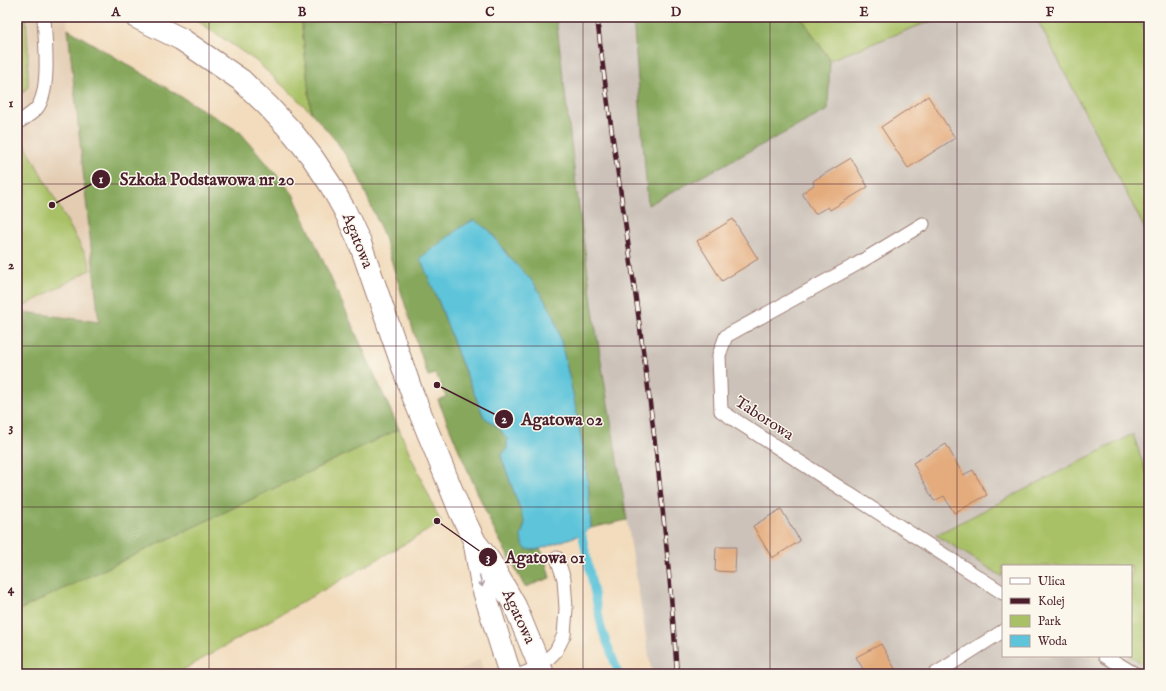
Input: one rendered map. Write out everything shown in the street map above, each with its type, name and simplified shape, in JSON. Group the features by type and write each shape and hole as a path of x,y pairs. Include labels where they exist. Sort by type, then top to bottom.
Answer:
{"street":[{"name":"Agatowa","path":"136,17 181,39 241,80 293,133 312,157 330,184 360,243 412,393 460,511 475,542 489,560 515,606 535,672"},
{"name":"Agatowa","path":"475,542 482,585 510,674"}],"lane":[{"path":"17,123 37,108 45,90 46,52 44,17"},
{"name":"Taborowa","path":"923,224 857,264 726,336 719,355 721,411 1002,592"},
{"path":"535,672 556,651 564,635 566,608 564,579 557,558"},
{"path":"935,674 1002,633"},
{"path":"1107,657 1135,674"}],"shaded area":[{"path":"26,17 62,17 67,20 99,322 17,311 17,98 28,87"},
{"path":"556,17 1149,17 1149,674 652,674 595,324 577,193"},
{"path":"480,659 484,674 454,674"}],"green space":[{"path":"17,17 26,17 28,87 17,98"},
{"path":"199,17 302,17 311,112 256,61 196,20"},
{"path":"302,17 556,17 577,193 595,324 627,520 591,528 588,482 581,437 573,394 554,315 490,231 461,227 421,258 484,417 499,428 507,439 507,448 501,456 525,523 521,536 533,550 540,549 544,555 550,578 525,587 493,528 438,400 446,397 436,374 428,376 383,234 357,173 337,142 311,112"},
{"path":"633,17 801,17 830,60 828,110 648,205"},
{"path":"801,17 941,17 830,60"},
{"path":"1036,17 1138,17 1149,37 1149,237"},
{"path":"68,29 240,132 293,194 399,429 17,611 17,311 99,322"},
{"path":"24,143 89,261 90,270 19,309 17,308 17,146"},
{"path":"399,429 441,523 176,674 17,674 17,611"},
{"path":"1133,434 1149,481 1149,668 1132,657 1132,565 1002,565 1002,576 936,535"}],"water":[{"path":"474,220 490,231 508,256 533,282 554,315 573,394 588,482 591,528 582,534 540,549 526,549 522,543 521,536 525,523 501,456 507,448 507,439 499,428 484,417 420,258 461,227"}],"building":[{"path":"928,96 955,138 908,168 881,127"},
{"path":"851,158 868,187 830,210 828,207 815,214 802,193 814,185 813,181"},
{"path":"733,219 758,259 722,281 697,241"},
{"path":"946,444 963,475 973,470 987,495 954,513 944,496 934,501 913,463"},
{"path":"781,509 800,541 772,558 753,526"},
{"path":"716,547 736,547 735,572 715,571"},
{"path":"881,644 898,674 866,674 856,657"}],"waterway":[{"path":"582,534 602,630 619,674"}],"railway":[{"path":"597,17 656,448 666,538 677,674"}],"place":[{"name":"Szkoła Podstawowa nr 20","path":"52,205"},
{"name":"Agatowa 02","path":"437,385"},
{"name":"Agatowa 01","path":"437,521"}]}
